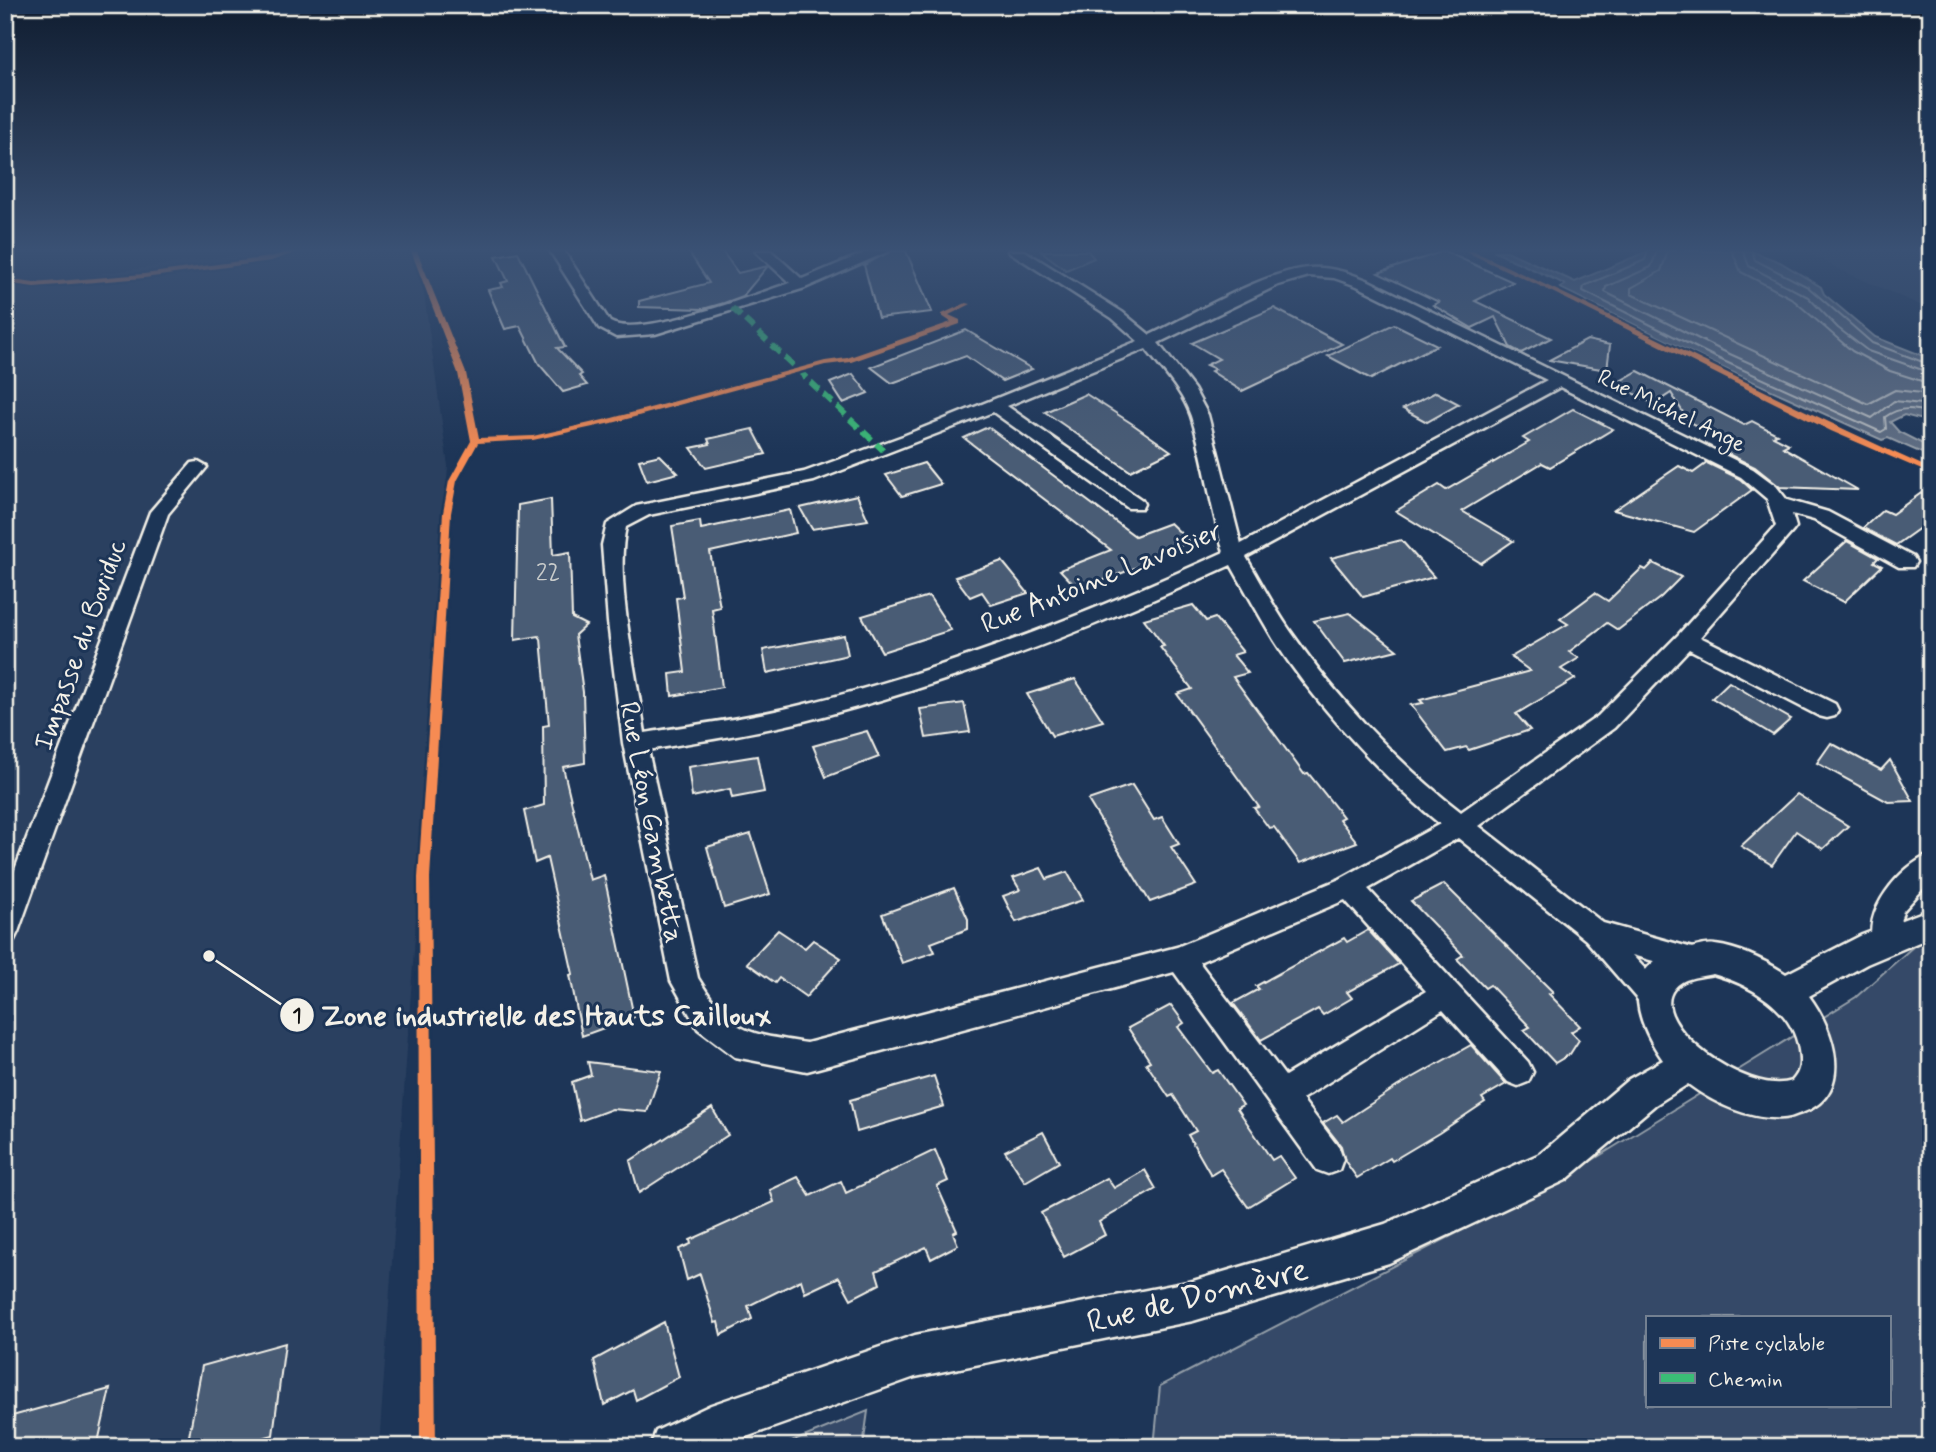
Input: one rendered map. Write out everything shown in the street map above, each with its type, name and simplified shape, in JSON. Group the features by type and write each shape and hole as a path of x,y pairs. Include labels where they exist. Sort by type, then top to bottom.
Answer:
{"street":[{"path":"599,319 616,332 650,331 690,319"},
{"path":"1121,319 1149,342 1186,389 1199,415 1220,508 1235,555 1283,637 1341,710 1421,795 1595,932 1653,997"},
{"name":"Rue Michel Ange","path":"1149,342 1197,319"},
{"name":"Rue Michel Ange","path":"1434,319 1747,473 1769,488 1782,505 1821,516 1906,562"},
{"name":"Rue Léon Gambetta","path":"1149,342 808,477 643,510 617,524 612,545 618,622 635,743 685,981 708,1020 745,1047 807,1058 1180,958 1349,887 1461,825"},
{"name":"Rue Antoine Lavoisier","path":"635,743 821,709 1008,648 1235,555 1558,381"},
{"path":"995,405 1135,504"},
{"name":"Impasse du Boviduc","path":"5,932 159,512 198,467"},
{"path":"1461,825 1606,722 1686,639 1786,527 1782,505"},
{"path":"1686,639 1827,710"},
{"path":"1884,939 1885,918 1909,881 1931,865"},
{"path":"1349,887 1518,1072"},
{"path":"1784,993 1828,966 1884,939 1931,923"},
{"path":"1595,932 1693,960"},
{"path":"1180,958 1328,1159"},
{"path":"1713,959 1737,965 1784,993 1805,1016 1818,1041 1821,1064 1814,1084 1798,1097 1773,1102 1744,1097 1714,1084 1687,1065 1668,1042 1656,1019 1653,997 1658,979 1671,966 1693,960 1713,959"},
{"path":"1281,1095 1447,993"},
{"name":"Rue de Domèvre","path":"672,1447 711,1427 915,1356 1193,1301 1389,1243 1553,1167 1642,1092 1687,1065"}],"shaded area":[{"path":"5,319 427,319 448,466 379,1447 5,1447"},
{"path":"1931,931 1931,1447 1154,1447 1160,1386 1562,1179 1856,997"},
{"path":"868,1411 863,1447 779,1447"}],"water":[{"path":"1622,319 1853,319 1875,337 1931,359 1931,422 1904,415 1890,422 1899,432 1931,448 1931,457 1888,438 1882,440 1714,364"}],"building":[{"path":"501,319 551,319 565,347 557,348 582,374 579,376 587,385 563,392 539,364 520,326 505,329"},
{"path":"1249,319 1294,319 1342,344 1242,391 1206,365 1219,359 1192,343"},
{"path":"1456,319 1491,319 1472,328"},
{"path":"1496,319 1511,319 1551,338 1521,353 1510,347"},
{"path":"1394,324 1437,345 1371,379 1328,356"},
{"path":"966,330 1032,369 1002,381 966,356 892,383 871,367"},
{"path":"1587,340 1610,345 1607,370 1549,360"},
{"path":"1638,371 1744,425 1752,421 1777,434 1773,436 1789,444 1783,447 1858,490 1780,487 1755,467 1724,452 1734,445 1689,422 1671,393 1654,404 1615,384"},
{"path":"853,374 868,393 843,403 830,383"},
{"path":"1436,392 1459,404 1427,422 1403,409"},
{"path":"1086,394 1171,451 1130,471 1045,412"},
{"path":"1573,409 1613,429 1550,467 1542,463 1462,511 1513,541 1481,563 1396,511 1439,485 1446,490 1529,442 1523,438"},
{"path":"988,427 1135,536 1170,523 1190,542 1141,561 1145,564 1079,590 1060,570 1111,550 964,438"},
{"path":"753,429 766,454 706,468 691,448 710,444 708,439"},
{"path":"660,455 678,473 647,481 639,460"},
{"path":"924,463 941,484 902,496 886,475"},
{"path":"1707,463 1740,479 1752,490 1694,532 1614,510 1679,466 1693,473"},
{"path":"1931,486 1931,520 1896,545 1863,528 1883,510 1892,514"},
{"path":"857,495 868,520 812,529 800,508"},
{"path":"551,499 553,555 570,552 572,618 586,625 575,635 583,692 585,763 563,767 590,880 604,875 634,1017 582,1036 570,975 573,974 547,858 535,863 524,811 544,805 543,726 549,725 541,639 539,636 515,640 518,505"},
{"path":"790,510 796,533 710,552 720,607 712,609 722,687 672,696 670,674 685,672 676,598 683,597 672,526 700,521 701,529"},
{"path":"1401,540 1434,577 1363,597 1331,558"},
{"path":"1847,541 1878,558 1874,562 1882,566 1844,602 1803,581"},
{"path":"1002,561 1028,593 991,605 982,592 970,597 955,577"},
{"path":"1653,563 1681,577 1661,597 1618,630 1607,623 1569,652 1579,658 1561,669 1575,679 1516,714 1530,730 1469,750 1466,747 1447,752 1411,705 1423,703 1420,700 1530,671 1511,657 1568,624 1560,619 1595,593 1608,601 1642,568 1646,570"},
{"path":"929,596 951,630 882,652 862,616"},
{"path":"1193,605 1206,621 1215,618 1243,652 1233,655 1248,673 1233,677 1304,774 1308,773 1343,817 1339,819 1357,842 1300,863 1274,827 1269,828 1254,808 1259,807 1177,694 1192,689 1160,647 1164,646 1144,619"},
{"path":"1350,613 1397,650 1345,663 1314,621"},
{"path":"844,635 848,655 767,673 763,650"},
{"path":"1075,679 1103,721 1052,736 1027,694"},
{"path":"1729,682 1791,719 1773,735 1712,698"},
{"path":"964,703 970,732 926,738 920,709"},
{"path":"867,731 879,757 826,777 813,746"},
{"path":"1831,743 1881,770 1890,760 1913,801 1888,802 1817,763"},
{"path":"757,756 764,792 732,798 730,789 692,797 688,767"},
{"path":"1132,785 1154,820 1162,817 1179,844 1171,847 1196,885 1150,902 1088,800"},
{"path":"1797,794 1848,826 1823,849 1796,831 1772,865 1741,846"},
{"path":"751,834 770,894 724,908 707,847"},
{"path":"1041,868 1047,879 1067,872 1083,900 1016,922 1003,896 1020,890 1013,878"},
{"path":"1444,884 1553,992 1549,994 1580,1026 1571,1032 1579,1040 1570,1054 1555,1063 1524,1030 1530,1027 1490,985 1485,988 1457,959 1463,955 1411,901"},
{"path":"954,888 968,919 968,929 931,943 935,952 902,963 882,914"},
{"path":"778,930 805,948 813,940 841,958 806,997 779,978 775,983 747,963"},
{"path":"1368,930 1399,964 1347,992 1352,998 1323,1015 1318,1009 1261,1040 1233,1003 1259,989 1256,986 1344,938 1347,942"},
{"path":"1171,1005 1184,1023 1178,1027 1212,1073 1218,1070 1243,1105 1237,1108 1272,1160 1279,1156 1295,1178 1248,1207 1221,1169 1211,1175 1188,1135 1196,1131 1173,1095 1169,1097 1146,1063 1150,1061 1128,1028"},
{"path":"1471,1045 1506,1084 1482,1098 1485,1102 1439,1133 1357,1178 1345,1161 1341,1146 1323,1123 1337,1115 1343,1122 1398,1086"},
{"path":"588,1062 661,1071 647,1112 612,1109 580,1121 572,1082 591,1075"},
{"path":"934,1076 944,1106 857,1132 850,1100"},
{"path":"712,1108 728,1135 639,1193 630,1161"},
{"path":"1043,1132 1059,1162 1025,1182 1005,1151"},
{"path":"935,1150 948,1181 937,1186 957,1231 953,1233 958,1245 931,1259 926,1247 876,1271 880,1284 851,1299 839,1277 805,1293 801,1280 748,1306 752,1319 721,1335 700,1274 687,1280 679,1249 691,1244 690,1240 774,1202 770,1190 798,1177 810,1196 841,1181 846,1193"},
{"path":"1145,1170 1156,1189 1099,1222 1105,1235 1064,1257 1041,1213 1107,1178 1114,1188"},
{"path":"664,1322 679,1377 636,1400 633,1390 604,1405 594,1360"},
{"path":"285,1343 273,1435 229,1447 187,1447 202,1366"},
{"path":"110,1389 97,1447 5,1447 5,1418"}],"marked path":[{"path":"743,319 883,450"}],"cycle path":[{"path":"441,319 462,373 475,441 533,438 613,420 825,363 848,360 957,322 951,319"},
{"path":"1610,319 1834,429 1931,472"},
{"path":"428,1447 424,878 447,513 453,481 475,441"}],"place":[{"name":"Zone industrielle des Hauts Cailloux","path":"209,956"}]}
